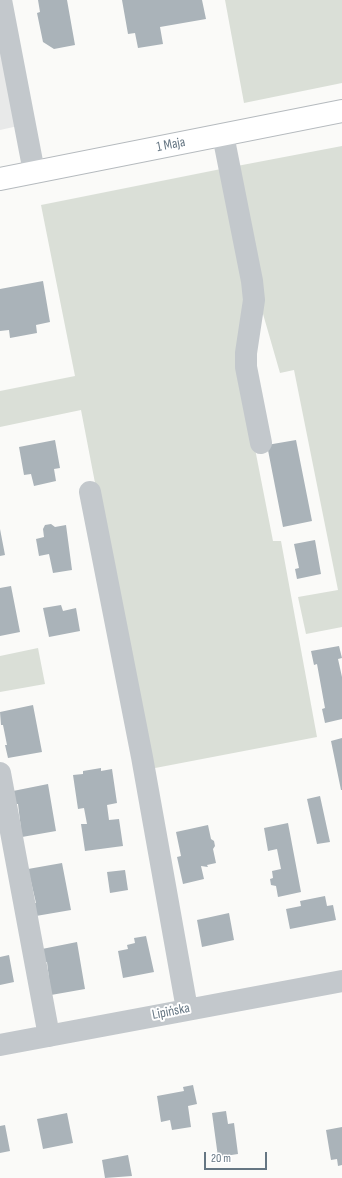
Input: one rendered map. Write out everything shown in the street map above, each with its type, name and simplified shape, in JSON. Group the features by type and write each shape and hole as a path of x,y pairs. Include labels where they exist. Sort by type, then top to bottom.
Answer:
{"main road":[{"name":"1 Maja","path":"0,178 342,111"}],"street":[{"path":"1,0 34,172"},
{"path":"223,135 252,281 254,300 246,353 246,367 261,443"},
{"path":"90,492 142,757 187,1009"},
{"path":"0,773 49,1036"},
{"name":"Lipińska","path":"0,1045 342,981"}],"shaded area":[{"path":"225,0 342,0 342,83 244,103"},
{"path":"0,31 18,126 0,130"},
{"path":"342,146 342,627 306,634 298,597 338,590 294,370 280,373 261,307 237,166"},
{"path":"221,169 244,270 242,382 273,541 281,541 317,737 150,769 81,410 0,427 0,391 75,376 41,205"},
{"path":"38,648 45,684 0,692 0,656"}],"building":[{"path":"38,0 67,0 75,45 54,49 43,42 37,13 40,12"},
{"path":"122,0 202,0 206,19 160,27 163,44 138,48 135,33 128,34"},
{"path":"43,281 50,322 36,325 37,333 10,338 9,330 0,331 0,289"},
{"path":"55,440 60,468 54,469 56,481 34,486 31,474 24,475 19,447"},
{"path":"296,440 312,521 283,527 267,445"},
{"path":"51,524 55,527 66,525 72,570 53,573 49,554 39,556 36,539 44,537 43,529 45,525"},
{"path":"0,529 5,555 0,556"},
{"path":"315,540 321,574 297,579 295,569 299,568 294,544"},
{"path":"11,586 20,632 0,636 0,588"},
{"path":"61,605 63,611 76,608 80,631 49,637 43,608"},
{"path":"339,646 342,658 338,659 342,677 342,719 325,723 322,709 325,708 317,664 314,665 311,651"},
{"path":"33,705 42,752 8,758 3,725 1,725 0,712"},
{"path":"342,738 342,790 341,790 331,741"},
{"path":"101,768 101,771 112,769 117,803 107,805 109,820 119,819 123,846 85,851 81,824 87,824 84,808 78,809 73,775 83,774 83,771"},
{"path":"48,784 56,831 22,837 18,804 16,804 13,791"},
{"path":"320,796 330,842 317,844 307,799"},
{"path":"288,823 301,892 278,897 276,886 271,885 270,879 273,878 272,871 281,869 277,849 268,851 264,828"},
{"path":"208,825 211,839 214,841 215,846 213,849 216,863 207,865 208,867 201,866 204,879 183,884 177,857 181,856 176,832"},
{"path":"62,863 71,910 36,916 34,903 36,903 28,869"},
{"path":"125,870 128,890 110,893 107,872"},
{"path":"325,896 327,906 333,905 336,920 290,929 286,909 301,906 300,901"},
{"path":"229,913 234,940 202,947 197,920"},
{"path":"146,936 154,972 123,978 118,951 128,949 127,945 135,943 134,938"},
{"path":"77,942 85,989 51,995 47,962 45,962 42,949"},
{"path":"9,955 14,982 0,985 0,957"},
{"path":"193,1085 197,1104 188,1106 191,1127 172,1130 170,1120 161,1122 157,1096 184,1091 183,1087"},
{"path":"226,1111 228,1124 234,1123 238,1154 218,1157 212,1113"},
{"path":"67,1113 73,1143 43,1149 37,1119"},
{"path":"5,1125 10,1151 0,1153 0,1126"},
{"path":"342,1127 342,1165 338,1166 337,1159 331,1160 326,1130"},
{"path":"128,1155 132,1176 105,1178 102,1160"}]}
